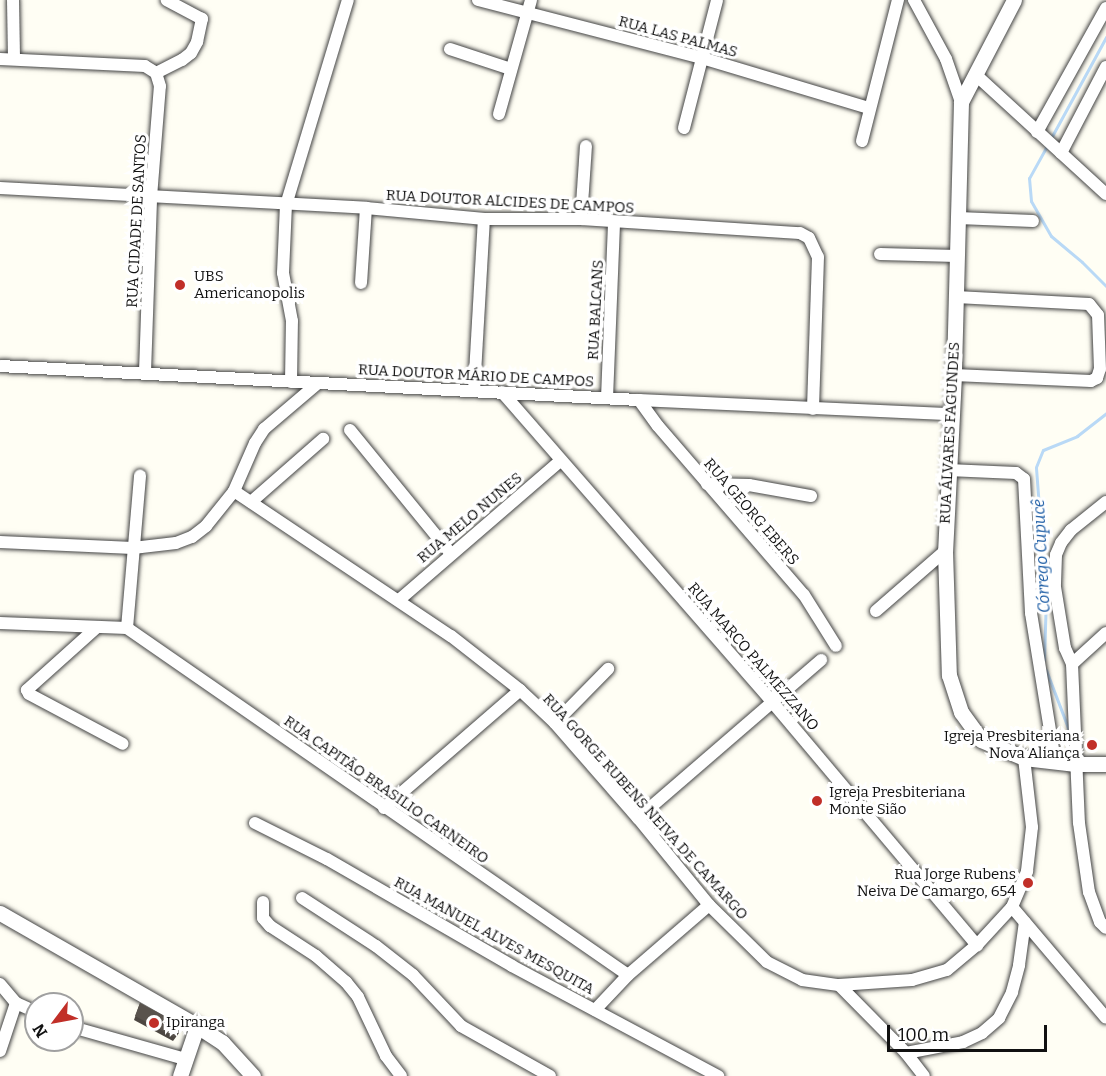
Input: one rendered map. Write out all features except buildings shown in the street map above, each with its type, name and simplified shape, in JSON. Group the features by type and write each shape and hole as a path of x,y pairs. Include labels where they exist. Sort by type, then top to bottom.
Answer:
{"street":[{"path":"14,0 15,59"},
{"path":"0,59 145,66 156,73 182,60 191,52 197,42 202,19 167,0"},
{"path":"291,382 292,321 283,273 286,205 348,0"},
{"name":"RUA LAS PALMAS","path":"478,0 702,58 869,108"},
{"path":"499,114 531,0"},
{"path":"684,128 717,0"},
{"path":"862,141 898,0"},
{"path":"914,0 928,22 946,59 962,102"},
{"name":"RUA ÁLVARES FAGUNDES","path":"1014,0 962,102 954,375 945,551 948,665 953,694 960,712 981,740 1024,758 1076,764 1106,764"},
{"path":"1039,134 1106,8"},
{"path":"450,49 511,69"},
{"path":"1059,152 1106,67"},
{"name":"RUA CIDADE DE SANTOS","path":"145,372 151,197 160,86 156,73"},
{"path":"976,75 1106,194"},
{"path":"581,219 586,146"},
{"name":"RUA DOUTOR ALCIDES DE CAMPOS","path":"0,188 366,208 484,219 581,219 800,233 809,238 818,256 813,409"},
{"path":"361,283 366,208"},
{"path":"958,218 1033,221"},
{"path":"474,391 484,219"},
{"name":"RUA BALCANS","path":"606,398 615,222"},
{"path":"880,254 957,256"},
{"path":"954,375 1091,381 1097,378 1100,369 1098,315 1089,304 956,297"},
{"name":"RUA DOUTOR MÁRIO DE CAMPOS","path":"0,366 813,409 951,414"},
{"path":"0,542 133,548 176,543 192,537 206,526 234,491 255,443 264,429 318,383"},
{"name":"RUA MARCO PALMEZZANO","path":"502,393 773,703 977,945"},
{"name":"RUA GEORG EBERS","path":"639,400 706,484 816,610 836,646"},
{"path":"350,430 450,554"},
{"path":"251,502 323,439"},
{"name":"RUA MELO NUNES","path":"399,600 561,460"},
{"path":"948,470 1016,473 1024,479 1031,613 1055,762"},
{"path":"0,623 127,628 140,476"},
{"path":"706,484 749,485 811,496"},
{"name":"RUA GORGE RUBENS NEIVA DE CAMARGO","path":"234,491 451,636 520,690 555,723 709,904 759,954 779,970 802,980 839,985 912,980 952,966 977,945 1012,907 1027,871 1032,826 1024,758"},
{"path":"1106,502 1071,530 1061,543 1056,555 1055,587 1065,648 1072,664 1079,823 1089,892 1100,922 1106,928"},
{"path":"876,611 945,551"},
{"path":"96,628 27,690 29,694 123,744"},
{"name":"RUA CAPITÃO BRASILIO CARNEIRO","path":"127,628 628,975"},
{"path":"1072,664 1106,633"},
{"path":"638,818 820,660"},
{"path":"555,723 608,669"},
{"path":"384,808 520,690"},
{"name":"RUA MANUEL ALVES MESQUITA","path":"255,823 327,859 512,966 718,1076"},
{"path":"302,898 376,946 413,975 461,1026 550,1076"},
{"path":"263,902 261,909 263,918 270,926 316,956 346,982 358,997 386,1056 401,1076"},
{"path":"595,1010 628,975 709,904"},
{"path":"1012,907 1106,1018"},
{"path":"0,913 222,1042 253,1076"},
{"path":"906,1053 963,1042 982,1033 999,1018 1012,992 1019,965 1025,922"},
{"path":"0,984 16,1003 24,1007"},
{"path":"839,985 906,1053 924,1076"},
{"path":"0,1051 16,1003"},
{"path":"180,1076 197,1026"},
{"path":"84,1030 185,1059"}],"waterway":[{"name":"Córrego Cupucê","path":"1051,138 1106,37"},
{"name":"Córrego Cupucê","path":"1048,144 1029,178 1031,201 1051,236 1106,286"},
{"name":"Córrego Cupucê","path":"1044,660 1046,598 1036,467 1043,450 1077,436 1106,413"},
{"name":"Córrego Cupucê","path":"1046,670 1070,733"}],"place":[{"name":"UBS Americanopolis","path":"180,285"},
{"name":"Igreja Presbiteriana Nova Aliança","path":"1092,745"},
{"name":"Igreja Presbiteriana Monte Sião","path":"817,801"},
{"name":"Rua Jorge Rubens Neiva De Camargo, 654","path":"1028,883"},
{"name":"Ipiranga","path":"154,1023"}]}
